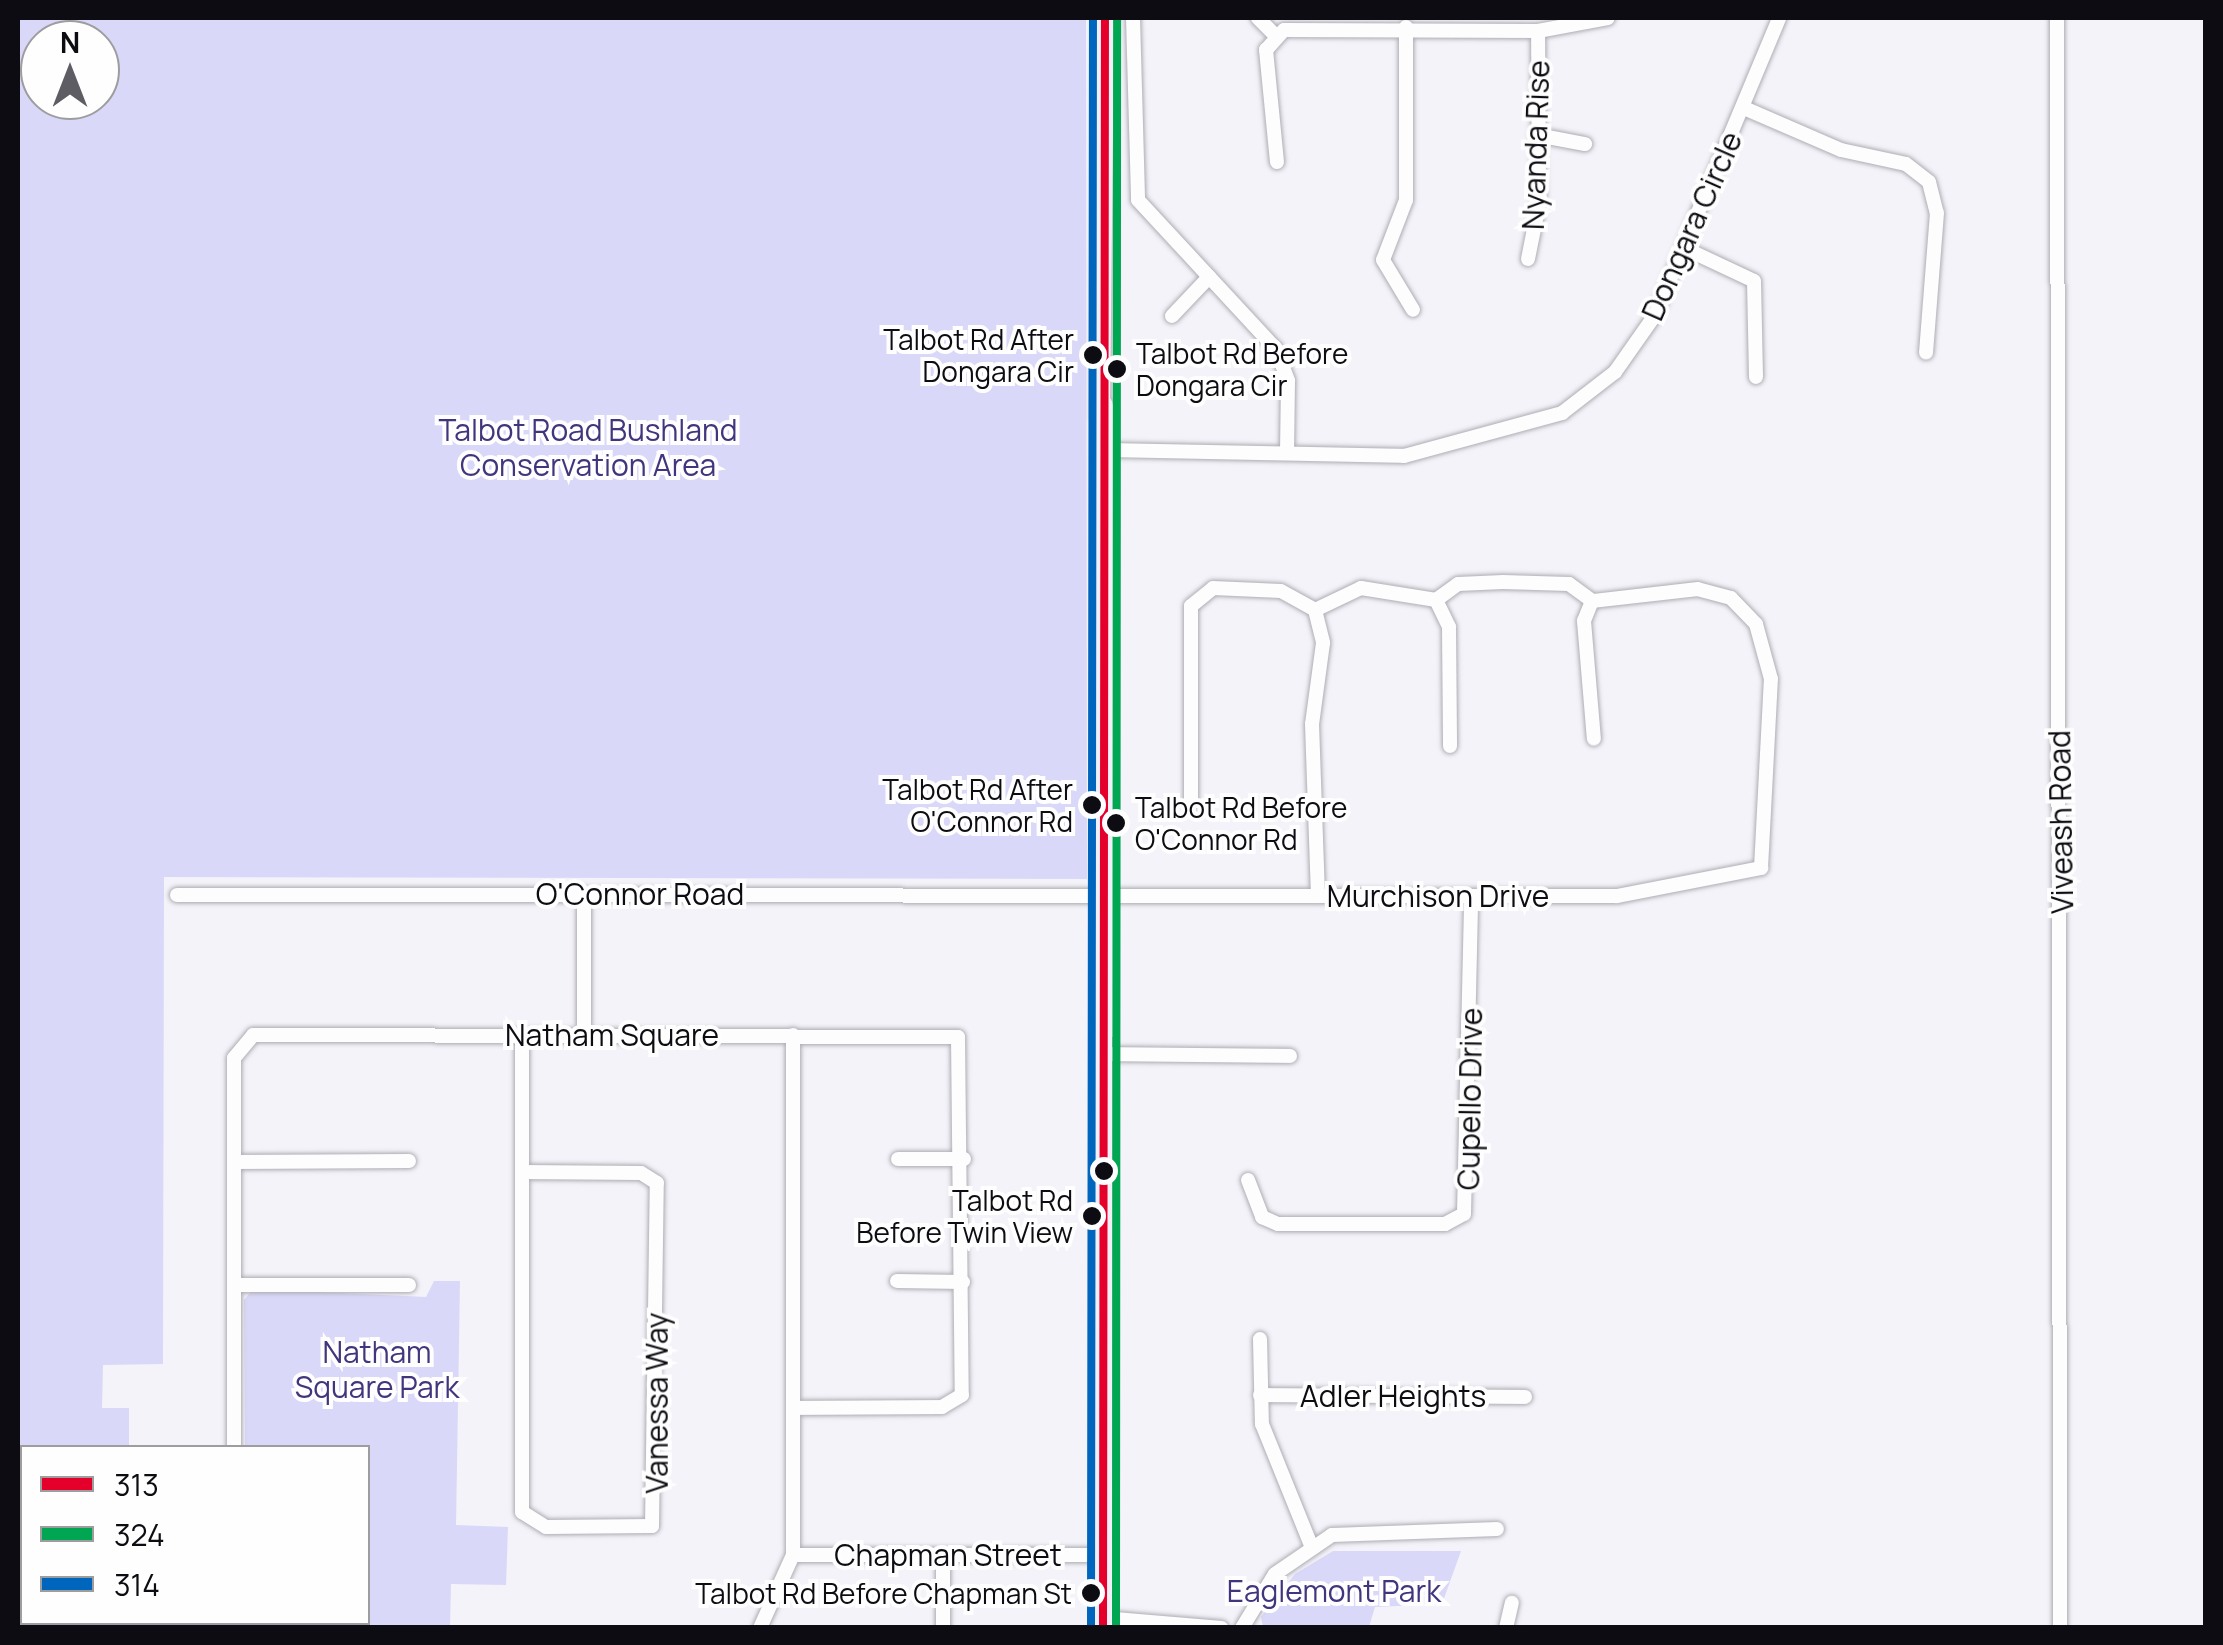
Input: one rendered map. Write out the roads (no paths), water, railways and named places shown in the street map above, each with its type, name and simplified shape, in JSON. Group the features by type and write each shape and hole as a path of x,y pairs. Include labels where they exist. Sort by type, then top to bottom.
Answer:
{"main road":[{"path":"1103,1623 1104,18"}],"street":[{"path":"1133,18 1133,185 1148,214 1276,349 1288,382 1287,453"},
{"path":"1258,18 1275,35 1406,27 1538,31 1608,18"},
{"name":"Dongara Circle","path":"1104,447 1417,454 1562,414 1630,354 1684,248 1779,18"},
{"name":"Viveash Road","path":"2057,18 2060,1628"},
{"path":"1406,27 1405,211 1383,260 1412,310"},
{"name":"Nyanda Rise","path":"1528,259 1538,221 1538,31"},
{"path":"1275,35 1266,50 1277,162"},
{"path":"1744,108 1841,150 1906,164 1929,182 1937,213 1926,353"},
{"path":"1537,135 1585,144"},
{"path":"1684,248 1754,282 1756,377"},
{"path":"1172,316 1209,277"},
{"path":"1315,610 1361,588 1436,600 1458,584 1569,584 1592,601 1584,620 1594,739"},
{"path":"1190,802 1184,702 1196,596 1272,588 1315,610 1324,643 1312,724 1318,896"},
{"name":"Murchison Drive","path":"1104,894 1630,895 1746,876 1764,860 1772,691 1756,624 1731,598 1698,588 1592,601"},
{"path":"1436,600 1449,627 1450,746"},
{"path":"584,894 584,1035"},
{"name":"O'Connor Road","path":"177,895 1104,894"},
{"name":"Cupello Drive","path":"1248,1180 1262,1216 1445,1224 1464,1214 1471,896"},
{"path":"760,1628 793,1555 794,1035"},
{"name":"Natham Square","path":"234,1445 234,1050 246,1036 958,1037 964,1159"},
{"name":"Vanessa Way","path":"522,1036 522,1172 522,1512 546,1528 652,1526 657,1184 642,1172 522,1172"},
{"path":"1104,1054 1290,1056"},
{"path":"793,1408 958,1401 964,1159 898,1159"},
{"path":"234,1162 409,1161"},
{"path":"897,1282 962,1282"},
{"path":"234,1285 409,1285"},
{"path":"1260,1339 1262,1424 1311,1545"},
{"name":"Adler Heights","path":"1260,1395 1525,1397"},
{"path":"1242,1628 1275,1574 1311,1545 1359,1531 1497,1528"},
{"name":"Chapman Street","path":"793,1555 1104,1555"},
{"path":"943,1557 943,1628"},
{"path":"1506,1628 1512,1603"},
{"path":"1103,1623 1222,1628"}],"place":[{"name":"Talbot Rd After Dongara Cir","path":"1093,355"},
{"name":"Talbot Rd Before Dongara Cir","path":"1117,369"},
{"name":"Talbot Rd After O'Connor Rd","path":"1092,805"},
{"name":"Talbot Rd Before O'Connor Rd","path":"1116,823"},
{"name":"Talbot Rd Before Twin View","path":"1092,1216"},
{"name":"Talbot Rd Before Chapman St","path":"1091,1593"}],"park label":[{"name":"Talbot Road Bushland Conservation Area","path":"588,447"},
{"name":"Natham Square Park","path":"377,1369"},
{"name":"Eaglemont Park","path":"1334,1591"}]}
